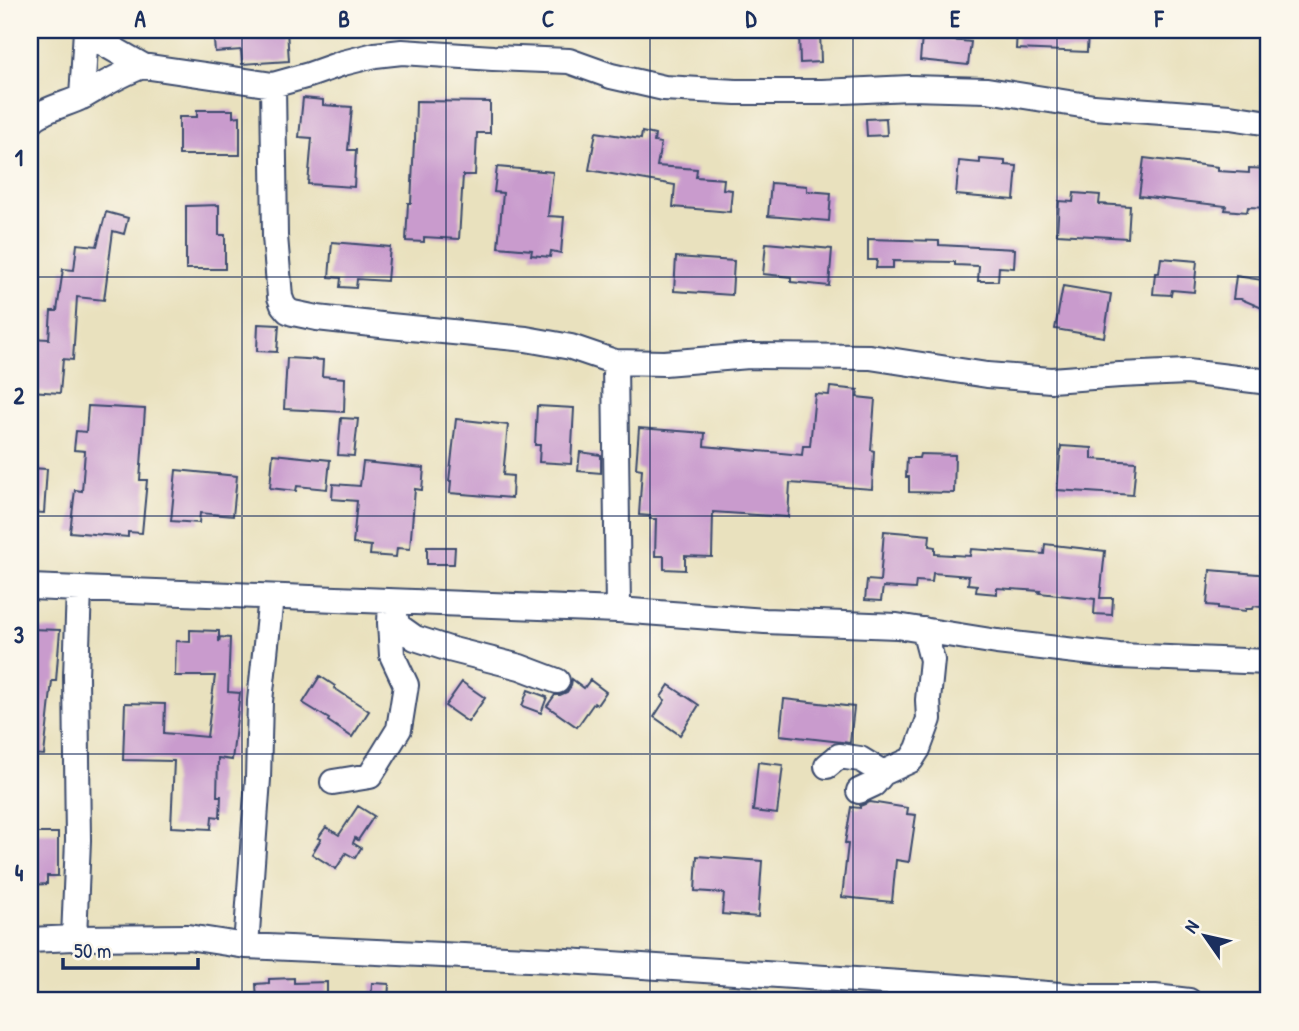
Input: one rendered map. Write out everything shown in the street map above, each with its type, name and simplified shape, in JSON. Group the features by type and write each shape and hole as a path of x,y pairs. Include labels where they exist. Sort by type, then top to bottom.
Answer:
{"street":[{"path":"82,97 86,32 143,66 273,85 375,55 402,52 569,61 611,76 664,88 736,92 910,88 987,90 1094,107 1230,117 1269,123"},
{"path":"30,122 36,116 82,97 143,66"},
{"path":"273,85 275,236 280,297 288,311 317,318 390,327 526,339 571,347 615,362 664,363 749,356 870,357 987,375 1051,380 1187,372 1269,384"},
{"path":"615,362 618,610"},
{"path":"30,587 618,610 765,621 897,626 997,642 1119,656 1269,662"},
{"path":"74,938 78,840 76,676 79,589"},
{"path":"246,946 258,779 260,701 271,597"},
{"path":"391,602 398,626 415,638 520,667 557,681"},
{"path":"333,782 370,776 400,729 406,685 392,655 391,602"},
{"path":"859,791 874,784 883,773 911,760 918,749 929,719 932,660 924,630"},
{"path":"827,766 839,756 860,759 883,773"},
{"path":"30,940 188,937 246,946 551,960 1085,997 1155,997 1189,1001"}],"building":[{"path":"213,30 287,30 289,61 242,64 241,50 215,52"},
{"path":"1017,30 1088,30 1087,52 1016,49"},
{"path":"820,31 821,62 800,63 799,32"},
{"path":"922,37 971,42 968,65 920,60"},
{"path":"303,98 323,100 323,105 352,107 348,150 356,150 354,187 308,184 312,138 299,137"},
{"path":"416,101 490,102 490,133 477,133 475,175 463,175 459,239 424,237 424,242 406,241 408,203 411,203"},
{"path":"197,110 233,110 233,117 240,116 240,155 179,155 179,117 197,117"},
{"path":"886,118 887,135 867,136 866,119"},
{"path":"596,132 641,139 642,132 655,135 654,142 661,143 657,166 697,169 696,177 724,179 723,189 732,190 730,212 673,207 675,185 589,170"},
{"path":"1144,158 1218,167 1218,171 1249,173 1249,168 1269,169 1269,208 1248,207 1247,212 1225,210 1226,206 1139,196"},
{"path":"980,159 1005,161 1005,165 1017,166 1014,200 956,195 959,161 980,163"},
{"path":"497,167 553,172 548,216 564,217 561,253 551,251 550,257 531,255 532,250 498,247 503,193 494,192"},
{"path":"771,183 807,186 807,191 831,193 829,221 768,216"},
{"path":"1074,193 1100,195 1099,204 1130,206 1128,238 1057,234 1059,201 1073,202"},
{"path":"219,205 219,235 225,235 225,269 186,269 186,206"},
{"path":"106,212 128,218 124,234 113,231 104,300 77,297 73,360 63,359 60,393 30,391 30,338 49,339 51,311 57,311 63,269 74,270 77,244 97,246"},
{"path":"868,239 939,241 939,245 1015,249 1014,268 999,267 998,281 978,281 979,266 955,265 955,262 893,261 893,268 876,268 877,260 868,260"},
{"path":"332,242 390,247 387,281 357,279 356,288 340,287 341,278 329,277"},
{"path":"766,243 832,249 829,286 791,282 791,277 763,274"},
{"path":"676,257 734,261 732,295 674,291"},
{"path":"1161,258 1197,261 1194,292 1172,290 1171,295 1153,294 1155,273 1159,273"},
{"path":"1236,276 1269,281 1269,311 1241,299 1233,299"},
{"path":"1063,286 1111,294 1104,337 1055,329"},
{"path":"258,324 279,325 277,352 257,351"},
{"path":"287,358 323,360 322,376 345,378 344,412 284,409"},
{"path":"830,387 858,390 857,397 875,399 871,450 874,451 872,489 790,483 788,517 713,512 712,557 685,556 685,570 664,569 664,556 655,556 656,519 639,515 642,469 636,468 639,428 705,433 704,446 802,455 803,446 810,446 815,394 829,395"},
{"path":"88,406 145,409 140,480 147,480 142,533 128,532 128,537 70,532 75,490 82,491 85,451 74,450 76,431 86,432"},
{"path":"537,406 574,408 571,464 539,462 540,445 535,445"},
{"path":"341,418 358,419 354,456 338,455"},
{"path":"456,419 508,425 503,475 513,476 512,498 450,493"},
{"path":"1061,446 1092,448 1092,459 1136,462 1133,495 1057,490"},
{"path":"580,452 601,455 601,473 578,471"},
{"path":"273,454 330,460 327,489 297,486 296,491 270,488"},
{"path":"920,454 955,455 954,493 909,492 909,477 906,477 907,458 919,458"},
{"path":"363,462 424,468 422,490 415,489 410,549 397,548 396,557 370,555 371,546 353,544 357,501 332,499 333,484 360,486"},
{"path":"30,468 47,469 44,513 30,512"},
{"path":"176,470 237,476 233,516 200,513 199,523 171,521"},
{"path":"884,531 930,535 929,546 935,547 935,554 970,556 971,549 1044,554 1045,544 1105,551 1100,598 1113,598 1112,615 1094,614 1095,599 997,588 997,594 976,592 977,585 968,584 969,576 933,573 932,582 916,581 915,589 883,587 881,601 865,600 867,580 880,581"},
{"path":"427,547 455,547 454,564 427,564"},
{"path":"1210,570 1269,575 1269,608 1254,606 1246,611 1207,605"},
{"path":"30,629 60,630 56,681 52,681 44,755 30,754"},
{"path":"190,630 219,631 219,642 220,637 230,638 228,692 240,693 232,760 218,758 217,796 221,796 220,817 212,816 211,829 171,827 174,761 123,760 125,703 165,704 164,733 207,737 215,676 175,676 176,641 190,642"},
{"path":"320,676 369,711 352,737 303,703"},
{"path":"572,679 584,688 590,680 606,692 597,705 594,703 577,727 547,706 555,695 567,692"},
{"path":"462,682 485,698 468,722 445,706"},
{"path":"669,685 699,705 680,735 654,717 665,700 661,697"},
{"path":"528,690 547,697 541,713 522,706"},
{"path":"784,699 854,707 850,743 780,735"},
{"path":"758,762 783,765 777,814 753,811"},
{"path":"870,802 908,808 907,814 916,815 909,862 896,860 892,902 842,897 848,844 845,843 851,807 860,808"},
{"path":"358,806 374,816 358,840 355,838 353,843 361,848 355,858 346,853 336,869 312,854 326,827 339,835"},
{"path":"30,833 58,833 58,876 47,876 47,884 30,885"},
{"path":"697,856 762,861 758,917 722,914 724,893 695,891"},
{"path":"294,978 294,983 327,982 327,1001 257,1001 256,984 269,983 269,979"},
{"path":"372,983 389,984 388,1001 371,1001"}]}
